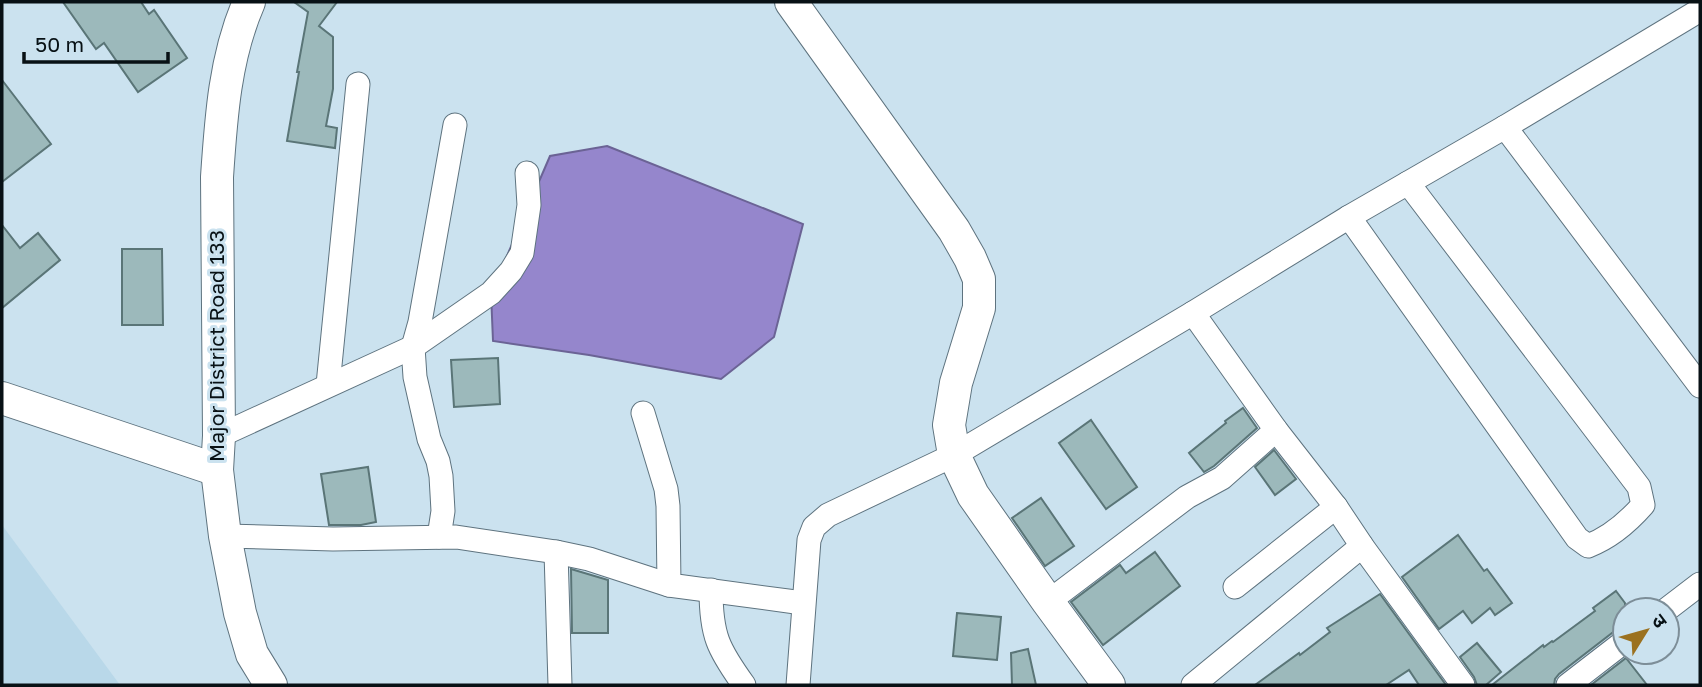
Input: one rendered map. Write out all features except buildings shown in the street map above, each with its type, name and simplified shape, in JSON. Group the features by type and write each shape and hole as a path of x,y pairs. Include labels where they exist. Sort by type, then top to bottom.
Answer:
{"street":[{"name":"Major District Road 133","path":"249,2 236,38 219,138 217,470 225,536 240,613 256,663 271,685"},
{"path":"791,2 954,230 970,258 979,279 979,308 956,383 949,425 954,455 973,495 1048,603 1110,685"},
{"path":"798,685 808,540 814,527 828,515 954,455 1700,10"},
{"path":"328,386 358,84"},
{"path":"439,537 443,511 441,477 415,377 412,347 420,322 455,125"},
{"path":"1505,127 1700,386"},
{"path":"219,436 412,347 491,293 511,271 522,253 529,205 527,173"},
{"path":"1349,217 1577,538 1588,547 1601,541 1643,505 1639,487 1408,183"},
{"path":"1193,313 1464,685"},
{"path":"2,398 217,470"},
{"path":"643,412 666,489 668,585"},
{"path":"1048,603 1187,497 1222,478 1276,430"},
{"path":"1235,587 1336,507"},
{"path":"225,536 333,539 456,537 589,559 668,585 803,603"},
{"path":"1194,685 1362,546"},
{"path":"556,552 560,685"},
{"path":"1681,599 1700,584"},
{"path":"711,590 711,618 718,644 744,685"},
{"path":"1568,685 1611,652"}],"shaded area":[{"path":"607,146 803,224 774,337 721,379 493,341 491,293 550,156"},
{"path":"2,525 120,685 2,685"}]}
